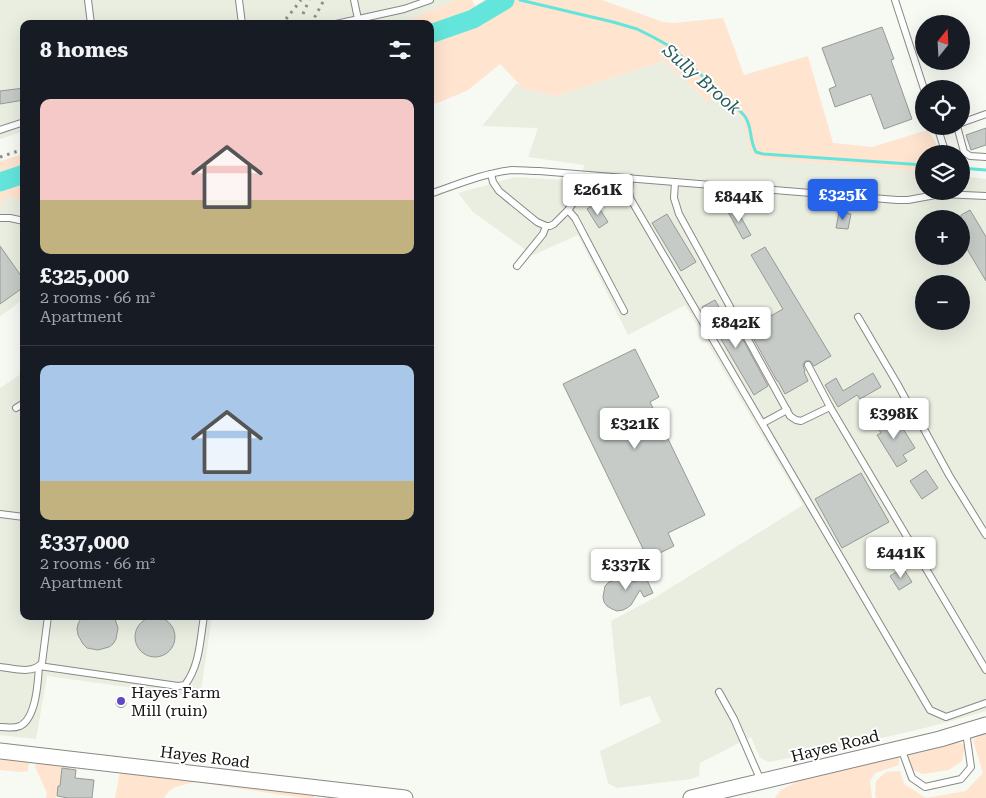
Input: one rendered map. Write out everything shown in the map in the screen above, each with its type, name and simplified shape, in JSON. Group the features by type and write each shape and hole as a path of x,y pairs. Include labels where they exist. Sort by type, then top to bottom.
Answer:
{"street":[{"name":"Hayes Road","path":"691,798 900,748 986,725"},
{"name":"Hayes Road","path":"0,751 320,790 406,798"}],"lane":[{"path":"88,0 90,20"},
{"path":"239,0 242,20"},
{"path":"354,0 358,19"},
{"path":"354,20 404,10 430,0"},
{"path":"895,0 921,80"},
{"path":"970,120 986,114"},
{"path":"0,130 20,123"},
{"path":"959,135 964,152 970,156 986,157"},
{"path":"434,193 491,174 514,170 897,200 915,198"},
{"path":"491,174 498,190 537,222 546,226 554,224 568,210 587,184 588,175"},
{"path":"630,178 630,198 930,710 946,717 986,703"},
{"path":"675,182 674,198 679,214 787,410 793,418 801,421 830,407"},
{"path":"970,195 986,196"},
{"path":"568,210 575,218 624,311"},
{"path":"0,218 20,220"},
{"path":"517,266 543,234 546,226"},
{"path":"858,317 949,475 986,535"},
{"path":"808,366 830,407 986,670"},
{"path":"16,408 20,406"},
{"path":"763,423 787,410"},
{"path":"0,514 20,516"},
{"path":"0,727 12,728 21,725 30,717 39,666 42,663 47,620"},
{"path":"0,667 32,670 39,666 178,686 185,685 192,676 196,665 203,620"},
{"path":"719,692 734,720 761,782"},
{"path":"900,748 912,778 925,787 961,779 971,766 966,731"}],"shaded area":[{"path":"0,0 456,0 408,20 20,20 20,132 0,139"},
{"path":"456,0 472,0 475,6 484,0 602,0 663,22 674,23 723,18 744,75 808,56 833,143 872,147 915,134 931,135 936,145 915,145 915,171 758,158 750,150 743,118 720,97 708,102 664,61 557,96 524,89 500,64 468,90 434,104 434,20 408,20"},
{"path":"664,61 708,102 720,97 743,118 758,158 915,171 915,200 970,200 970,177 986,179 986,711 933,726 769,762 760,758 751,737 700,763 699,776 691,779 617,788 608,783 600,751 661,722 650,696 620,706 611,621 656,597 803,505 685,305 628,335 578,235 533,255 473,212 458,193 515,177 580,181 584,165 528,157 538,128 482,126 517,83 525,89 557,96"},
{"path":"20,155 20,165 0,172 0,161"},
{"path":"20,185 20,199 5,196 0,207 0,192"},
{"path":"4,196 20,199 20,302 0,316 0,207"},
{"path":"20,375 20,620 211,620 200,697 47,676 36,739 0,735 0,388"},
{"path":"986,732 986,798 926,798 966,791 983,773 973,740"},
{"path":"958,742 965,745 962,761 949,770 923,774 913,770 908,755"},
{"path":"899,756 899,765 875,773 870,781 872,798 775,798 781,790 810,775 851,768"},
{"path":"0,757 30,760 28,771 0,770"},
{"path":"38,761 77,765 76,770 62,768 60,786 58,786 56,798 46,798 47,793 35,767"},
{"path":"900,771 904,784 926,798 876,798 876,781 886,772"},
{"path":"120,772 314,793 314,798 195,782 170,790 164,798 115,798"}],"building":[{"path":"882,27 894,59 891,60 912,119 884,129 871,94 835,107 829,89 836,86 822,48"},
{"path":"20,88 20,101 0,104 0,91"},
{"path":"986,128 986,145 971,150 966,135"},
{"path":"596,203 608,222 599,228 587,209"},
{"path":"735,207 751,235 743,239 728,212"},
{"path":"970,210 986,237 986,281 970,254"},
{"path":"839,212 851,214 848,229 836,228"},
{"path":"667,214 696,262 681,271 652,223"},
{"path":"0,246 20,274 20,290 0,304"},
{"path":"765,247 831,356 814,366 810,361 805,361 803,365 804,372 808,381 785,394 748,329 783,309 751,255"},
{"path":"715,300 736,337 740,334 768,386 754,395 702,307"},
{"path":"635,349 659,397 650,402 705,515 668,533 674,546 648,559 563,384"},
{"path":"873,373 881,387 860,399 857,395 838,407 825,385 836,378 843,391"},
{"path":"889,414 897,426 900,424 915,448 903,455 907,461 897,467 877,435 881,433 875,422"},
{"path":"926,470 938,488 922,499 910,481"},
{"path":"861,473 889,522 842,548 815,499"},
{"path":"903,568 912,582 899,590 890,576"},
{"path":"642,569 653,593 644,597 640,590 631,605 623,610 617,611 607,606 603,597 605,586 609,582 619,579 636,582 632,574"},
{"path":"80,620 115,620 118,628 116,639 109,647 98,650 87,648 78,635"},
{"path":"146,620 164,620 169,623 174,633 173,645 169,651 155,657 141,651 135,637 137,629"},
{"name":"Hayes Farm Mill (ruin)","path":"121,696 127,702 121,708 115,702"},
{"path":"62,768 76,770 75,778 94,780 92,798 57,796"}],"waterway":[{"path":"434,33 473,19 505,0"},
{"name":"Sully Brook","path":"520,0 637,29 671,47 744,115 748,121 756,152 915,164"},
{"name":"Sully Brook","path":"970,169 986,170"},
{"path":"0,182 20,175"}],"railway":[{"path":"286,19 301,0"},
{"path":"303,14 309,0"},
{"path":"313,20 324,0"},
{"path":"0,157 20,150"}],"place":[{"name":"Hayes Farm Mill (ruin)","path":"121,701"}]}
